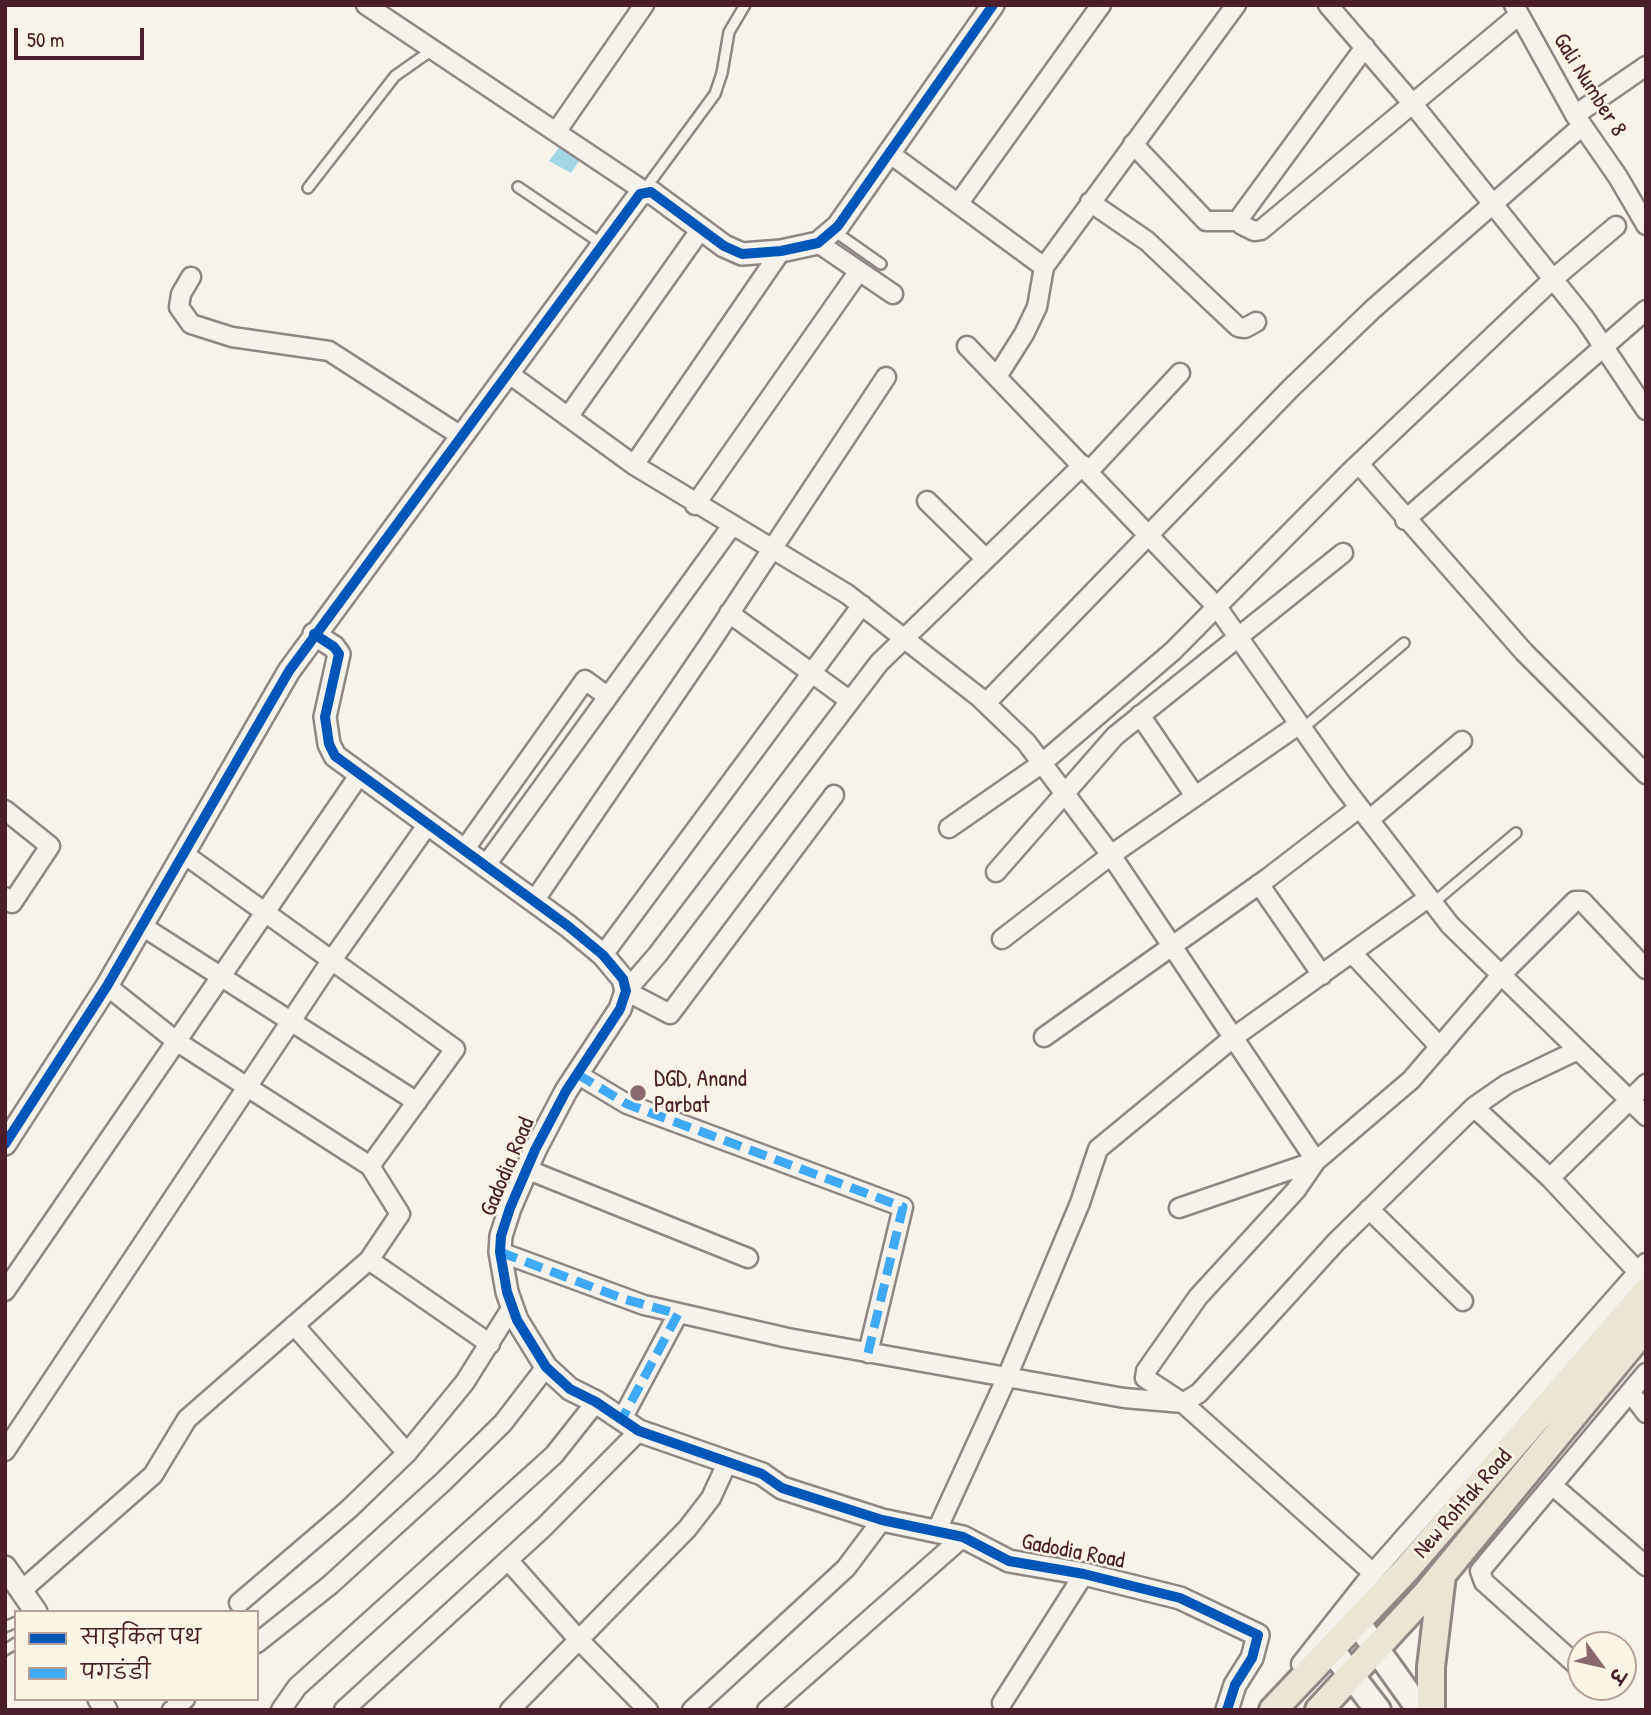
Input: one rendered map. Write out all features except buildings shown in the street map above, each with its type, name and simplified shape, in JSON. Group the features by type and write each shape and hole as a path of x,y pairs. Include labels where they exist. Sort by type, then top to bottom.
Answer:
{"main road":[{"name":"New Rohtak Road","path":"1273,1710 1405,1571 1643,1276"},
{"name":"New Rohtak Road","path":"1319,1710 1441,1575 1646,1327"},
{"path":"1431,1710 1431,1659 1441,1575"},
{"path":"1357,1622 1420,1710"},
{"path":"1331,1649 1378,1710"}],"street":[{"path":"366,5 742,254 781,251 826,237 993,5"},
{"path":"556,132 644,5"},
{"path":"958,204 1101,5"},
{"path":"998,375 1024,334 1037,307 1044,267 1236,5"},
{"path":"1328,5 1412,103 1553,279 1604,345 1646,410"},
{"path":"1133,144 1206,221 1240,220 1249,229 1261,229 1412,103 1516,10"},
{"name":"Gali Number 8","path":"1516,10 1578,120 1618,177 1646,226"},
{"path":"1240,220 1365,47"},
{"path":"986,703 1292,388 1373,309 1492,203 1578,120 1646,66"},
{"path":"889,153 1044,267"},
{"path":"5,1144 107,986 289,671 602,244 644,191"},
{"path":"1090,202 1147,241 1238,327 1245,328 1256,322"},
{"path":"949,828 1041,764 1172,651 1359,464 1553,279 1616,226"},
{"path":"568,417 701,229"},
{"path":"826,237 859,271 893,294"},
{"path":"634,466 781,251"},
{"path":"695,505 859,271"},
{"path":"191,277 181,295 179,307 191,324 232,337 328,351 461,436"},
{"path":"1405,520 1646,310"},
{"path":"967,346 998,375 1217,607 1300,727 1430,901 1646,1116"},
{"path":"508,373 634,466 769,550 830,582 986,703 1027,743 1111,855 1316,1161"},
{"path":"626,991 658,954 849,700 903,637 1086,468 1180,373"},
{"path":"534,901 886,377"},
{"path":"1359,464 1405,520 1524,652 1646,774"},
{"path":"928,501 986,559"},
{"path":"486,866 732,527"},
{"path":"996,872 1115,736 1343,554"},
{"path":"603,955 862,605"},
{"path":"729,613 849,700"},
{"path":"314,634 339,654 326,709 331,750 340,761 534,901 603,955 615,967 626,991 670,1014 834,795"},
{"path":"464,850 585,680 607,696"},
{"path":"1140,715 1195,796"},
{"path":"1002,939 1111,855 1300,727"},
{"path":"1044,1037 1259,884 1364,814 1462,741"},
{"path":"5,1291 360,774"},
{"path":"5,810 50,846 12,903 5,897"},
{"path":"5,1451 332,959 428,824"},
{"path":"184,854 456,1049 370,1166"},
{"path":"1259,884 1322,975"},
{"path":"1373,1573 1183,1403 1147,1380 1146,1370 1198,1297 1296,1190 1316,1161 1398,1093 1533,940 1580,900 1646,969"},
{"path":"936,1532 1007,1377 1080,1203 1098,1149 1234,1037 1430,901"},
{"path":"142,926 221,974 417,1102"},
{"path":"1352,953 1440,1047"},
{"path":"21,1591 153,1475 187,1419 369,1260 400,1214 370,1166 249,1085 176,1041 107,986"},
{"name":"Gadodia Road","path":"626,991 620,1009 577,1074 526,1169 510,1208 500,1252 502,1275 512,1307 546,1367 570,1389 631,1425 762,1474 792,1491 882,1520 963,1537 1009,1561 1084,1574 1180,1598 1258,1635 1252,1658 1235,1685 1227,1710"},
{"path":"500,1252 624,1299 678,1314 867,1353 1124,1398 1183,1403 1199,1393 1369,1209 1474,1107 1507,1084 1578,1049"},
{"path":"577,1074 627,1104 903,1207 867,1353"},
{"path":"1550,1178 1646,1084"},
{"path":"1257,1710 1305,1660 1373,1573 1643,1276 1550,1178 1474,1107"},
{"path":"1179,1208 1316,1161"},
{"path":"526,1169 748,1258"},
{"path":"1369,1209 1463,1301"},
{"path":"369,1260 490,1343"},
{"path":"239,1603 349,1509 407,1452 465,1382 512,1307"},
{"path":"344,1710 508,1560 631,1425 678,1314"},
{"path":"294,1325 407,1452"},
{"path":"259,1641 330,1585 443,1482 503,1423 546,1367"},
{"path":"1567,1657 1479,1576 1483,1567 1646,1373"},
{"path":"1630,1392 1646,1413"},
{"path":"281,1710 297,1687 554,1455 596,1402"},
{"path":"510,1710 693,1522 711,1498 728,1461"},
{"path":"1552,1485 1646,1566"},
{"path":"692,1710 846,1568 882,1520"},
{"path":"767,1710 963,1537"},
{"path":"508,1560 579,1640 648,1710"},
{"path":"5,1567 35,1610"},
{"path":"1002,1703 1084,1574"}],"lane":[{"path":"644,191 715,94 722,73 729,32 745,5"},
{"path":"308,188 395,76 432,50"},
{"path":"517,187 602,244"},
{"path":"826,237 881,264"},
{"path":"1300,727 1404,643"},
{"path":"1430,901 1516,833"}],"water":[{"path":"561,145 580,160 571,173 549,161"}],"marked path":[{"path":"577,1074 627,1104 903,1207 868,1353"},
{"path":"500,1252 624,1299 678,1314 622,1419"}],"cycle path":[{"path":"5,1144 107,986 289,671 640,194 651,192 724,246 742,254 781,251 818,243 838,226 993,5"},
{"path":"314,634 334,647 339,654 325,717 329,744 335,756 568,926 603,955 623,979 626,991 620,1009 566,1091 535,1150 501,1236 500,1252 507,1292 517,1320 546,1367 570,1389 596,1402 639,1431 762,1474 782,1488 882,1520 963,1537 1009,1561 1084,1574 1180,1598 1258,1635 1252,1658 1235,1685 1227,1710"}],"place":[{"name":"DGD, Anand Parbat","path":"638,1093"}]}
